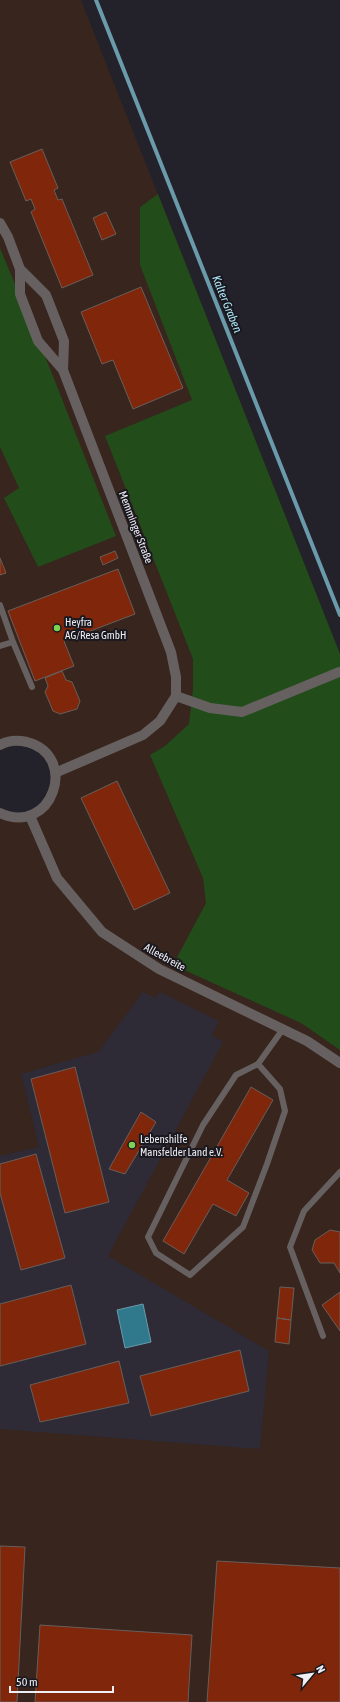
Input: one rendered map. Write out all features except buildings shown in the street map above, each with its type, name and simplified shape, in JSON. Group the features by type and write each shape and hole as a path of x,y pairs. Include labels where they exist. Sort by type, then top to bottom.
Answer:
{"street":[{"name":"Memminger Straße","path":"0,223 8,237 20,269 20,294 38,341 63,370 171,652 176,677 176,696"},
{"name":"Memminger Straße","path":"20,269 46,295 64,341 63,370"},
{"path":"55,773 143,735 160,721 176,696 210,708 242,712 339,672"},
{"path":"0,813 18,818 30,816 44,807 53,794 56,783 52,763 47,755 36,746 22,741 1,742"},
{"name":"Alleebreite","path":"30,816 57,878 102,932 159,969 307,1041 340,1063"}],"lane":[{"path":"0,605 13,642 32,687"},
{"path":"0,646 13,642"},
{"path":"258,1064 280,1089 285,1111 267,1164 242,1227 190,1275 156,1253 148,1237 203,1125 236,1075 258,1064 283,1029"},
{"path":"323,1336 290,1247 304,1211 340,1172"}],"shaded area":[{"path":"0,0 81,0 340,654 340,1702 0,1702 0,813 7,816 40,811 55,773 32,743 0,745"},
{"path":"143,992 155,998 160,992 219,1021 212,1035 223,1042 108,1256 269,1351 260,1449 0,1429 0,1156 39,1147 21,1074 98,1052"}],"green space":[{"path":"158,194 340,654 340,1050 301,1023 173,965 206,903 203,878 150,755 165,746 189,724 193,690 193,659 105,436 192,400 140,265 140,207"},
{"path":"0,248 51,371 116,536 38,567 4,498 19,488 0,447"}],"water":[{"path":"143,1304 151,1342 125,1348 117,1310"}],"waterway":[{"name":"Kalter Graben","path":"96,0 340,615"}],"place":[{"name":"Heyfra AG/Resa GmbH","path":"57,628"},
{"name":"Lebenshilfe Mansfelder Land e.V.","path":"132,1145"}]}
